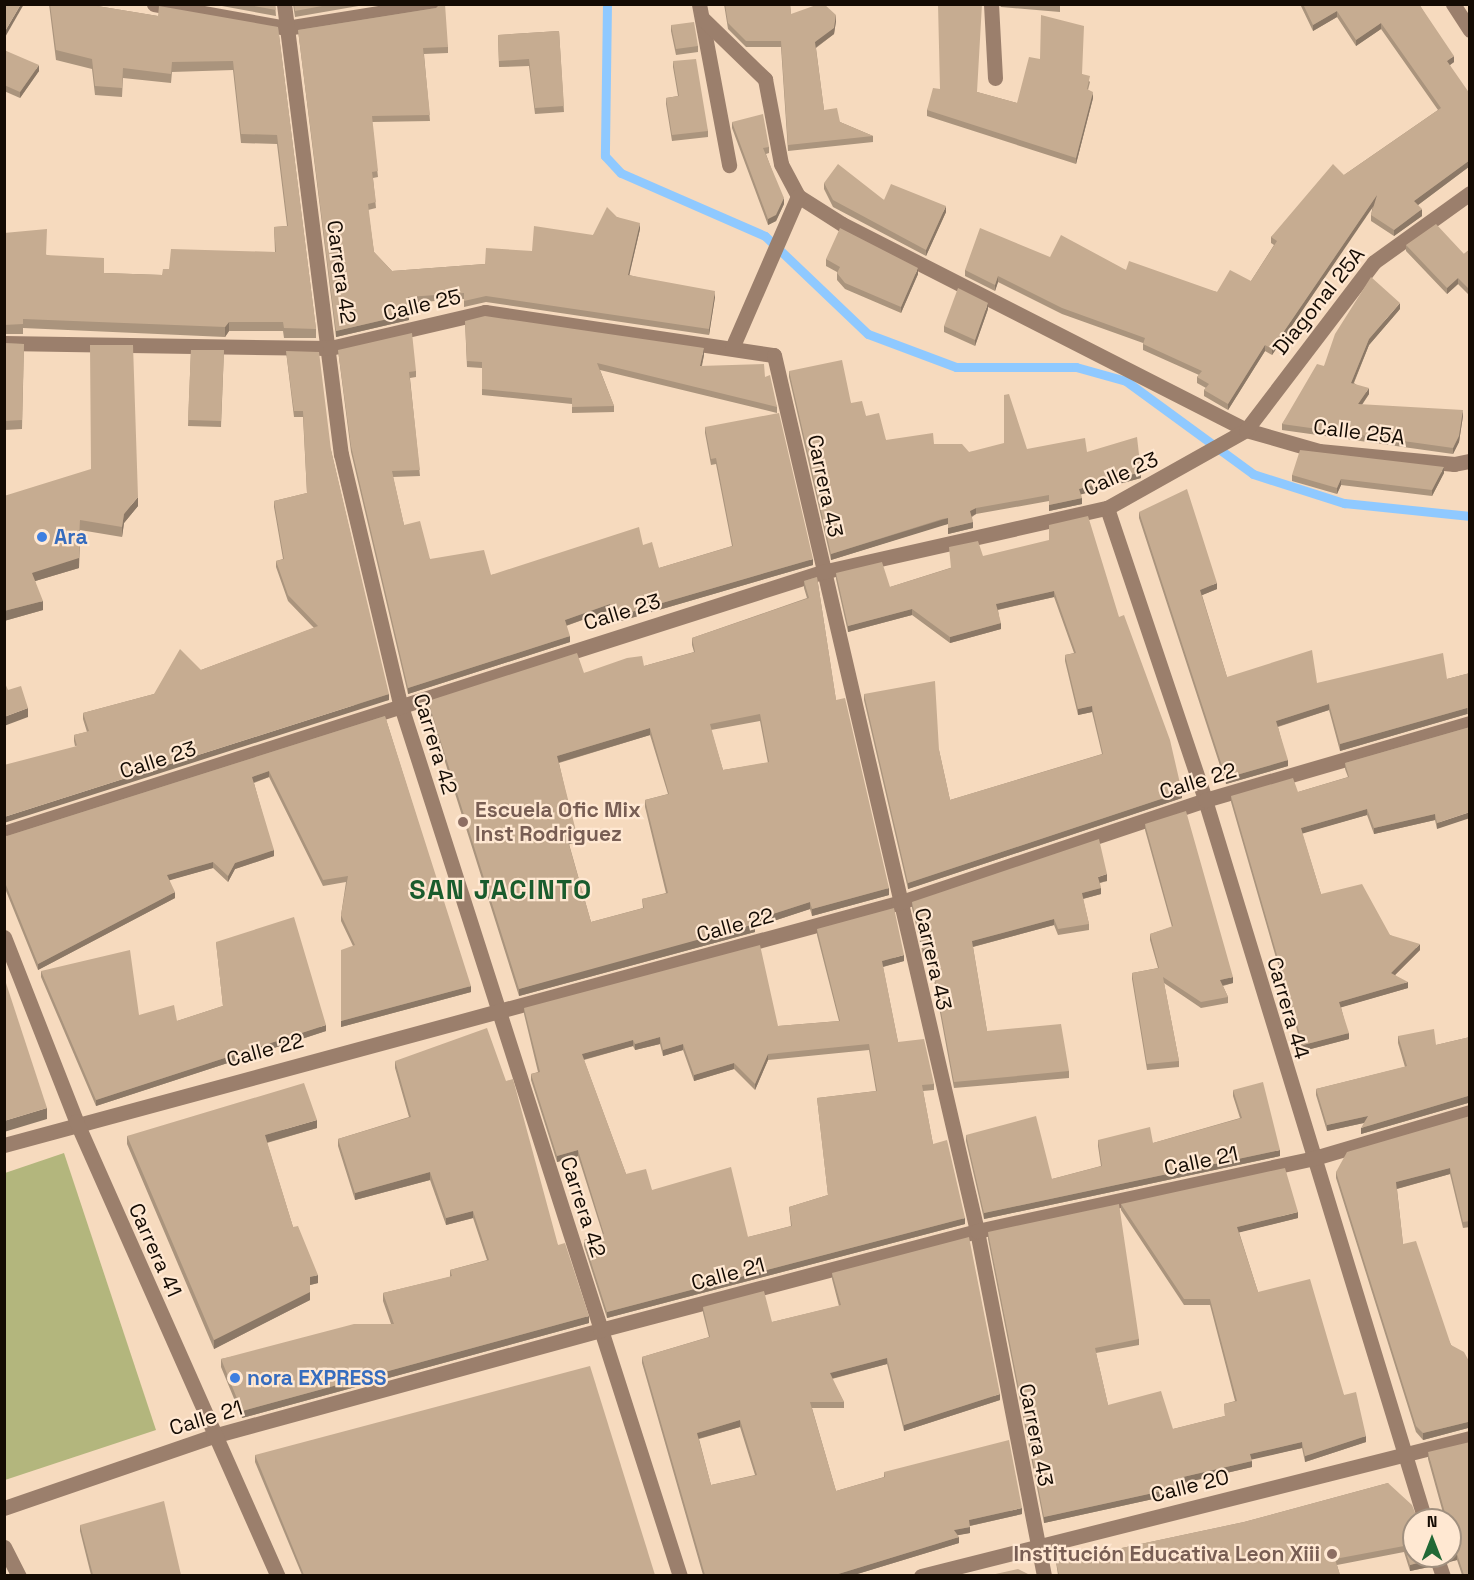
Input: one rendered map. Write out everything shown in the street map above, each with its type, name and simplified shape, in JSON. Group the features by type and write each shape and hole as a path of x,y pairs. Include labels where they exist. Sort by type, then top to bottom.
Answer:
{"street":[{"path":"153,4 286,28 434,4"},
{"name":"Carrera 42","path":"284,4 330,348 341,454 400,703 680,1575"},
{"path":"990,4 995,78"},
{"path":"1453,4 1470,30"},
{"path":"700,11 729,165"},
{"path":"700,11 765,79 782,164 798,196 1242,432"},
{"name":"Diagonal 25A","path":"1242,432 1374,262 1470,193"},
{"path":"732,348 798,196"},
{"name":"Calle 25","path":"4,343 330,348 485,312 774,355"},
{"name":"Carrera 43","path":"774,355 898,903 976,1231 1036,1546 1044,1575"},
{"name":"Calle 25A","path":"1242,432 1319,451 1454,464 1470,461"},
{"name":"Calle 23","path":"4,833 400,703 822,572 1107,508 1167,479 1242,432"},
{"name":"Carrera 44","path":"1107,508 1205,800 1311,1159 1421,1508"},
{"name":"Calle 22","path":"4,1145 76,1121 499,1012 898,903 1205,800 1470,723"},
{"name":"Carrera 41","path":"4,937 76,1121 213,1436 278,1575"},
{"name":"Calle 21","path":"4,1508 213,1436 600,1330 976,1231 1311,1159 1470,1112"},
{"name":"Calle 20","path":"921,1575 1470,1438"},
{"path":"4,1547 19,1575"}],"green space":[{"path":"64,1153 156,1430 5,1480 5,1173"}],"building":[{"path":"4,4 21,4 4,33"},
{"path":"50,4 85,4 158,16 159,6 278,27 316,329 284,328 283,322 229,322 225,327 23,319 23,324 4,325 4,233 47,229 46,255 104,258 104,273 162,275 163,269 169,269 171,249 276,252 274,227 288,226 277,135 241,134 233,61 172,62 171,74 123,68 122,88 95,86 92,59 56,50"},
{"path":"244,4 275,4 276,10"},
{"path":"294,4 333,4 295,11"},
{"path":"440,4 445,4 448,47 423,48 430,115 372,116 378,171 372,172 376,202 368,204 374,252 392,271 485,264 486,248 532,251 534,226 593,235 607,207 617,217 640,223 628,275 715,291 709,329 486,296 464,301 464,293 408,297 409,314 336,331 298,30 436,8"},
{"path":"725,4 790,4 791,14 824,4 836,15 834,28 815,42 824,110 837,108 840,122 873,136 788,145 781,41 746,41 728,23"},
{"path":"938,4 982,4 977,92 1017,103 1029,57 1040,59 1041,15 1084,26 1082,74 1090,76 1087,89 1093,92 1076,158 927,110 933,88 940,89"},
{"path":"1303,4 1419,4 1454,56 1447,61 1470,94 1470,160 1414,201 1422,209 1394,230 1371,215 1377,195 1272,349 1265,345 1228,404 1204,390 1209,384 1197,377 1202,371 1143,344 1145,338 1062,308 998,276 995,285 965,270 980,228 1050,257 1061,235 1126,270 1129,261 1217,292 1230,270 1251,281 1277,241 1271,237 1333,164 1344,175 1441,108 1381,23 1356,40 1337,11 1313,25"},
{"path":"694,22 698,46 676,49 671,25"},
{"path":"559,31 564,106 535,108 529,59 499,61 498,35"},
{"path":"4,50 39,65 20,92 4,85"},
{"path":"696,59 708,131 672,135 666,98 679,96 673,61"},
{"path":"763,114 769,147 763,148 784,198 776,215 768,219 732,122"},
{"path":"838,164 884,200 891,184 946,206 926,250 833,200 824,183"},
{"path":"1436,224 1464,254 1470,249 1470,290 1458,278 1447,288 1406,245"},
{"path":"840,228 918,268 901,307 845,283 837,273 840,267 826,259"},
{"path":"1371,277 1400,303 1369,339 1351,383 1369,388 1358,404 1463,410 1459,436 1453,448 1282,424 1317,364 1324,366 1335,334"},
{"path":"958,288 988,303 975,340 944,326"},
{"path":"485,316 704,348 700,366 764,364 765,377 770,375 777,407 597,363 614,406 572,407 572,398 482,389 482,362 467,361 465,321"},
{"path":"412,333 416,371 409,372 420,470 392,471 404,525 420,521 430,559 484,550 491,575 639,527 643,545 652,542 659,568 733,546 716,458 711,459 705,427 779,413 813,559 614,617 610,604 565,620 570,636 408,688 351,446 338,350"},
{"path":"4,343 24,344 22,420 4,421"},
{"path":"90,345 133,345 138,497 124,514 122,527 80,520 79,558 32,573 43,601 4,611 4,496 91,469"},
{"path":"191,350 224,350 221,421 188,420"},
{"path":"286,351 319,352 331,450 389,694 4,817 4,765 77,746 74,735 89,731 83,713 154,694 180,649 201,670 318,626 288,595 276,561 284,559 274,501 307,493 303,411 294,411"},
{"path":"842,360 851,403 862,401 866,416 879,413 886,440 933,433 934,444 962,444 969,452 1004,443 1004,395 1009,394 1027,449 1085,438 1087,452 1137,437 1141,472 1079,489 1082,498 1049,505 1049,495 976,508 970,511 973,522 948,528 948,518 942,519 831,554 789,371"},
{"path":"1300,450 1444,467 1432,490 1341,479 1337,488 1292,475"},
{"path":"1187,489 1217,583 1200,590 1227,677 1312,650 1317,683 1443,653 1447,679 1470,673 1470,709 1340,744 1329,704 1276,721 1288,760 1226,778 1139,512"},
{"path":"1088,516 1119,617 1124,615 1170,740 1182,792 908,883 864,694 935,681 939,750 950,800 1103,754 1092,706 1078,709 1065,655 1076,653 1054,591 996,604 1001,623 950,637 912,609 848,626 836,573 882,562 890,587 951,568 949,547 978,541 983,556 1049,540 1049,525"},
{"path":"817,577 836,700 845,698 889,888 812,909 810,902 754,920 755,924 519,989 428,701 577,653 584,673 627,658 642,656 644,666 695,652 692,638 809,598 804,581","holes":["760,714 769,762 723,770 710,724","650,728 669,794 645,800 668,893 642,899 644,908 591,922 567,838 577,835 557,756"]},
{"path":"4,681 8,690 21,686 28,708 4,717"},
{"path":"385,716 471,986 341,1021 341,950 355,945 341,915 348,876 323,880 269,771 252,777 274,850 235,863 228,876 213,862 167,875 175,892 38,964 4,880 4,835 7,836"},
{"path":"1470,727 1470,812 1437,823 1435,814 1374,828 1367,809 1301,828 1321,894 1362,884 1390,935 1420,944 1391,973 1408,982 1339,1002 1349,1033 1303,1045 1231,796 1293,778 1298,792 1349,777 1345,763"},
{"path":"1186,811 1233,977 1220,980 1228,997 1201,1002 1163,977 1179,1061 1147,1064 1132,973 1159,968 1150,934 1173,926 1145,824"},
{"path":"1099,839 1107,874 1098,877 1101,888 1082,893 1089,924 1058,929 1054,919 972,941 987,1031 1061,1024 1069,1071 954,1082 929,947 923,949 912,902"},
{"path":"894,908 904,955 882,961 898,1042 924,1039 934,1084 922,1085 933,1144 947,1140 965,1218 607,1312 584,1240 604,1234 578,1150 557,1156 531,1074 540,1072 524,1008 760,945 778,1026 840,1021 817,929","holes":["660,1037 663,1050 683,1044 694,1075 734,1063 755,1084 768,1054 869,1044 877,1091 817,1098 828,1195 789,1207 792,1226 748,1237 731,1167 652,1190 646,1169 626,1174 582,1054 633,1040 635,1044"]},
{"path":"294,917 326,1025 96,1100 41,971 130,950 139,1015 174,1005 177,1021 223,1006 216,942"},
{"path":"4,977 47,1108 4,1121"},
{"path":"487,1028 506,1081 513,1079 558,1245 565,1243 589,1316 242,1411 221,1359 354,1324 394,1324 383,1293 452,1276 450,1270 489,1260 473,1211 446,1218 430,1172 355,1193 338,1139 411,1117 395,1061"},
{"path":"1434,1029 1436,1045 1470,1037 1470,1097 1361,1128 1368,1116 1327,1125 1316,1089 1407,1066 1398,1036"},
{"path":"1263,1082 1280,1150 984,1213 966,1135 1036,1116 1052,1179 1102,1166 1098,1140 1150,1127 1153,1143 1242,1118 1233,1090"},
{"path":"304,1083 317,1120 265,1135 293,1227 298,1226 318,1275 310,1277 310,1292 214,1340 127,1136"},
{"path":"1470,1116 1470,1221 1463,1222 1450,1168 1396,1182 1403,1244 1416,1241 1451,1345 1464,1352 1470,1363 1470,1423 1423,1433 1416,1426 1336,1172 1347,1152"},
{"path":"1285,1168 1298,1212 1237,1227 1258,1292 1310,1279 1344,1395 1356,1392 1366,1436 1305,1456 1302,1442 1250,1454 1252,1461 1183,1477 1185,1486 1044,1517 988,1232 1119,1204 1139,1339 1095,1348 1108,1405 1161,1391 1173,1429 1225,1416 1224,1404 1237,1401 1210,1299 1184,1299 1121,1204"},
{"path":"969,1237 1000,1394 904,1425 887,1358 830,1373 844,1402 810,1402 836,1491 885,1477 884,1472 1009,1440 1022,1508 969,1520 970,1527 954,1530 959,1537 835,1575 705,1575 642,1357 710,1337 703,1307 764,1291 772,1322 841,1305 832,1273","holes":["740,1420 757,1475 711,1485 697,1433"]},
{"path":"590,1366 655,1575 304,1575 255,1455"},
{"path":"1470,1442 1470,1575 1464,1575 1462,1568 1462,1508 1444,1508 1428,1452"},
{"path":"1388,1483 1413,1508 1402,1508 1402,1546 1335,1559 1340,1575 1059,1575 1056,1562 1244,1522"},
{"path":"164,1501 181,1575 93,1575 80,1525"},
{"path":"1018,1569 1030,1575 991,1575"}],"waterway":[{"path":"607,4 605,156 621,173 765,236 868,334 956,367 1076,367 1126,381 1253,474 1344,503 1470,516"}],"place":[{"name":"Ara","path":"42,537"},
{"name":"Escuela Ofic Mix Inst Rodriguez","path":"463,822"},
{"name":"nora EXPRESS","path":"235,1378"},
{"name":"Institución Educativa Leon Xiii","path":"1332,1554"}],"district":[{"name":"SAN JACINTO","path":"501,890"}]}
